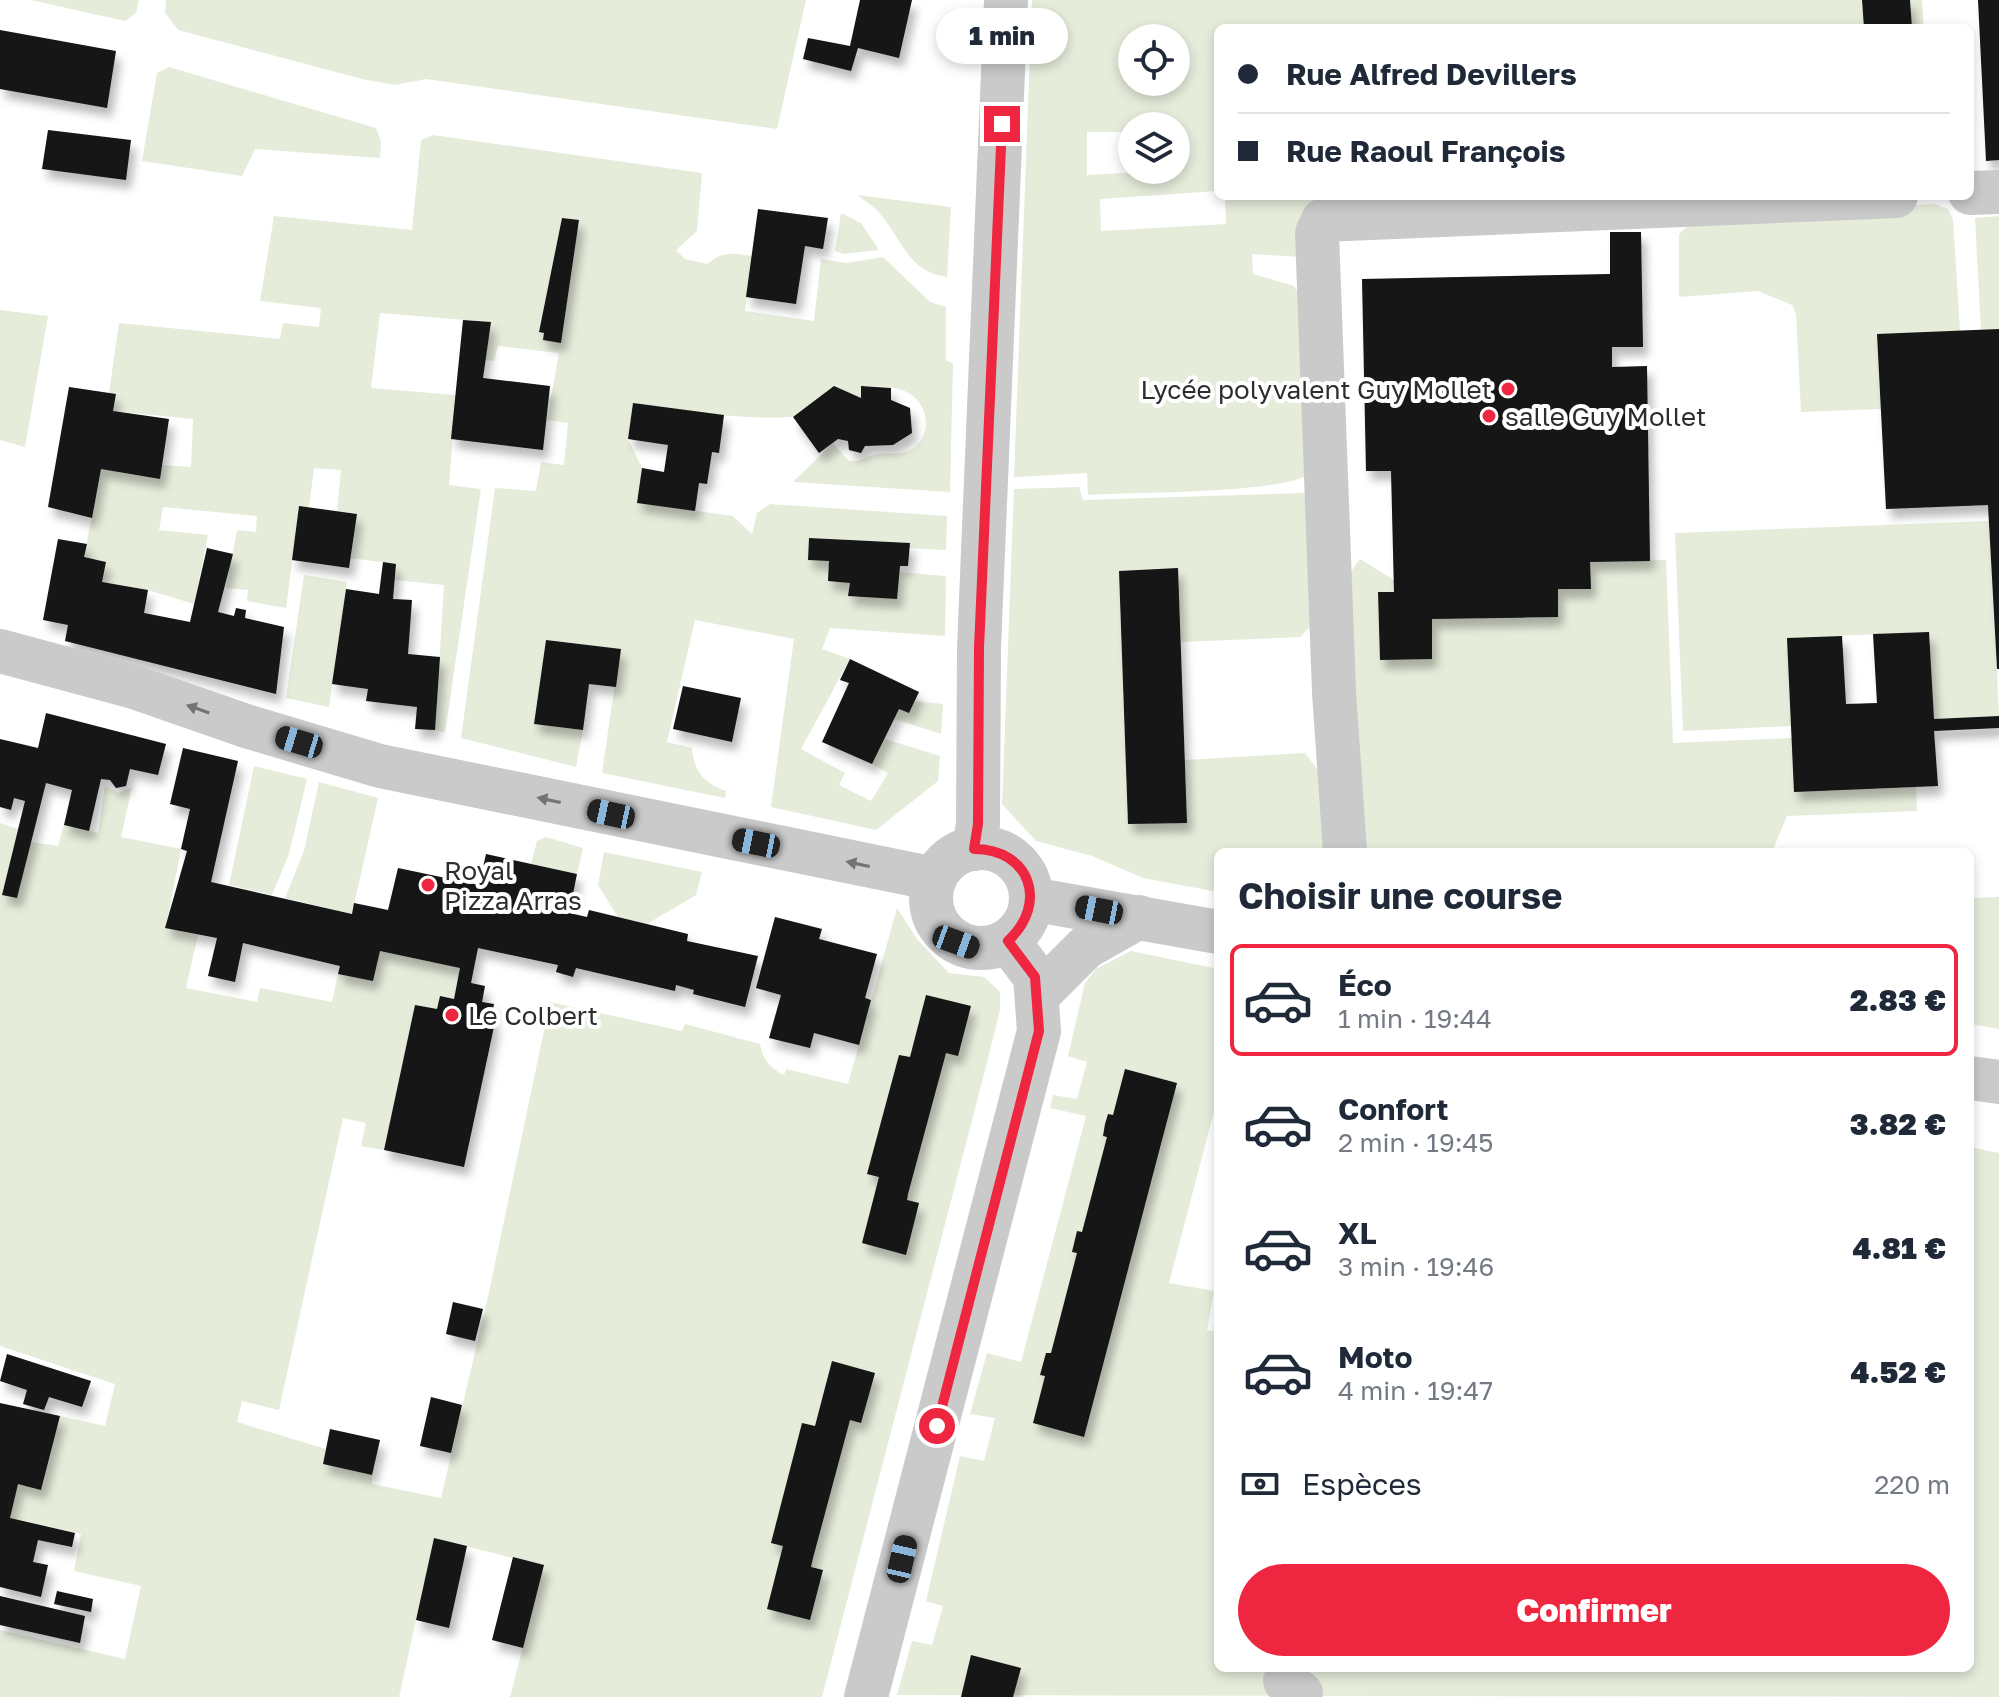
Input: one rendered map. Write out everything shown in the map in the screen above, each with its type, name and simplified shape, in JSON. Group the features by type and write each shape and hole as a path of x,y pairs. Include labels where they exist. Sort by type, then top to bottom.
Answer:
{"street":[{"path":"974,849 978,824 979,648 1006,0"},
{"path":"1974,193 1999,192"},
{"path":"1345,848 1324,469 1317,233 1323,220 1800,200"},
{"path":"0,651 134,687 246,726 380,766 935,879"},
{"path":"974,849 991,849 1007,855 1029,882 1031,899 1020,930 1008,941 991,947 973,948 949,936 933,914 930,896 935,879 950,859 974,849"},
{"path":"1031,899 1214,931"},
{"path":"1039,994 1086,947 1139,917"},
{"path":"866,1697 1029,1081 1039,1031 1039,994 1035,977 1008,941"},
{"path":"1974,1079 1999,1082"}],"green space":[{"path":"31,0 139,0 136,13 125,21"},
{"path":"166,0 806,0 777,129 426,79 395,85 362,79 178,30 165,13"},
{"path":"1032,0 1862,0 1864,24 1214,24 1214,191 1100,199 1101,231 1226,224 1225,200 1558,200 1310,212 1302,257 1252,254 1253,274 1294,286 1301,297 1309,474 1293,481 1238,489 1088,495 1087,473 1014,477"},
{"path":"1910,0 1922,0 1924,24 1912,24"},
{"path":"169,67 376,128 381,141 380,158 255,149 242,176 142,161 157,73"},
{"path":"433,135 702,173 697,231 676,250 685,259 707,264 728,254 752,256 745,311 814,321 821,259 846,263 883,257 930,302 946,307 946,360 953,364 950,492 793,482 833,443 849,461 905,452 915,447 926,427 924,412 910,394 893,388 861,386 861,398 842,399 790,417 731,416 633,403 628,439 642,468 638,503 733,516 752,534 757,513 770,504 947,516 946,550 909,548 909,543 809,538 808,560 829,561 850,583 849,596 897,599 899,572 946,576 945,636 830,628 822,649 850,659 801,749 845,773 839,785 871,801 888,773 872,764 885,739 940,756 938,781 876,830 771,807 794,639 695,620 667,742 692,748 698,770 706,780 726,791 725,798 602,773 620,649 546,640 534,724 583,730 576,767 461,738 495,488 536,491 541,462 564,465 568,423 547,420 559,353 498,346 494,361 485,360 491,322 380,313 371,388 456,395 449,485 481,489 445,733 435,730 444,585 395,580 396,564 351,558 357,514 337,511 341,470 314,468 309,507 299,507 286,608 247,601 248,590 226,588 237,530 256,532 257,516 163,507 159,530 208,535 194,604 148,590 102,582 106,562 84,557 101,469 159,479 162,465 191,467 193,419 113,411 116,395 109,393 119,323 280,339 283,323 319,327 321,308 260,301 274,216 412,230 421,140","holes":["562,218 579,221 561,343 544,340 544,333 539,332"]},
{"path":"857,195 951,207 947,277 923,269 915,262 879,212"},
{"path":"1934,204 1948,209 1953,219 1960,331 1881,409 1801,412 1796,314 1792,305 1758,291 1679,297 1679,234 1699,216"},
{"path":"841,213 861,223 879,250 844,254 835,251"},
{"path":"1999,216 1999,329 1981,330 1975,218"},
{"path":"0,310 48,316 25,447 0,440"},
{"path":"1079,487 1083,500 1303,493 1309,499 1311,626 1300,637 1181,642 1178,569 1119,571 1128,824 1187,822 1185,760 1305,753 1326,781 1327,848 1214,848 1214,891 1143,878 1092,856 1036,841 1002,804 1014,489"},
{"path":"1989,521 1999,716 1934,719 1928,632 1788,638 1791,726 1683,731 1675,533"},
{"path":"1360,559 1394,580 1394,592 1378,593 1380,660 1432,659 1432,619 1558,617 1558,589 1590,589 1590,562 1666,560 1673,743 1792,738 1916,787 1917,811 1787,816 1774,848 1358,848 1348,587 1352,570"},
{"path":"304,575 347,582 329,707 286,698"},
{"path":"915,701 943,704 941,734 894,719 899,709 909,713"},
{"path":"254,766 307,779 289,854 272,895 229,885"},
{"path":"319,782 378,798 352,914 285,898 304,851"},
{"path":"105,786 119,793 132,787 121,837 181,849 166,927 198,935 186,988 257,1002 260,988 332,1002 338,974 373,981 380,951 460,968 454,999 440,996 437,1009 415,1006 384,1150 361,1146 366,1123 343,1118 279,1410 242,1401 237,1422 326,1449 323,1464 372,1475 372,1484 441,1498 489,1292 550,1002 682,1031 685,1024 760,1044 768,1063 784,1075 786,1069 848,1084 897,908 917,939 949,973 984,977 1000,992 1000,1010 983,1078 822,1697 510,1697 544,1566 434,1538 399,1697 0,1697 0,1630 125,1659 141,1586 74,1571 81,1534 10,1518 18,1484 42,1489 60,1416 105,1426 115,1384 0,1346 0,823 18,829 2,894 17,898 31,842 58,846 64,825 98,833"},
{"path":"546,837 583,848 577,874 531,864 537,841"},
{"path":"604,852 702,872 696,895 647,924 618,917 598,885"},
{"path":"1999,897 1999,1029 1974,1025 1974,898"},
{"path":"1131,951 1214,968 1214,1111 1169,1283 1214,1291 1207,1330 1214,1331 1214,1672 1974,1672 1974,1148 1999,1153 1999,1697 897,1695 912,1641 932,1645 943,1606 926,1601 960,1456 984,1461 995,1418 970,1414 987,1353 1021,1362 1086,1116 1050,1108 1053,1095 1077,1099 1087,1062 1068,1056 1085,983 1096,969"}],"building":[{"path":"860,0 912,0 899,58 858,48 851,71 803,59 808,38 850,46"},
{"path":"1862,0 1910,0 1912,24 1864,24"},
{"path":"1978,0 1999,0 1999,160 1986,161"},
{"path":"0,30 116,51 107,108 0,89"},
{"path":"48,130 131,140 126,180 42,169"},
{"path":"758,209 828,218 823,249 805,246 796,304 746,297"},
{"path":"562,218 579,220 561,343 543,340 544,333 539,332"},
{"name":"salle Guy Mollet","path":"1610,232 1641,232 1643,347 1612,347 1612,367 1647,366 1650,561 1590,562 1591,589 1558,589 1558,617 1432,619 1432,659 1380,660 1378,592 1394,592 1391,471 1366,471 1362,279 1610,274"},
{"path":"463,320 491,322 483,378 550,386 543,450 451,439"},
{"path":"1999,329 1997,669 1988,505 1886,509 1877,334"},
{"path":"834,386 861,398 861,386 891,388 891,400 910,408 912,433 893,445 865,446 861,453 849,450 848,441 838,439 819,453 793,417"},
{"path":"69,387 116,394 113,411 169,419 160,479 101,469 92,518 48,507"},
{"path":"633,403 724,415 719,453 712,452 707,484 699,483 695,511 637,503 642,468 664,472 668,445 628,439"},
{"path":"299,506 357,514 349,568 292,560"},
{"path":"809,538 910,543 908,566 900,566 897,599 848,596 850,583 828,581 829,561 808,560"},
{"path":"58,539 87,544 84,557 106,562 102,582 148,590 144,613 190,622 207,548 233,554 218,612 234,616 236,608 246,610 245,618 284,627 276,694 65,641 68,625 43,620"},
{"path":"383,562 396,564 393,599 412,600 408,654 440,657 435,730 415,729 417,707 366,701 368,689 332,684 346,589 379,594"},
{"path":"1178,568 1187,823 1128,824 1119,571"},
{"path":"1929,632 1934,719 1999,716 1999,728 1934,731 1938,786 1794,792 1787,638 1842,636 1846,704 1877,703 1873,634"},
{"path":"546,640 621,649 616,687 589,684 583,730 534,724"},
{"path":"850,659 919,692 909,713 899,709 872,764 822,742 849,683 840,680"},
{"path":"683,686 741,698 732,742 673,729"},
{"path":"46,713 166,744 158,775 130,769 126,786 116,788 110,780 101,779 89,831 64,825 72,790 46,783 17,898 2,895 25,801 14,798 11,810 0,807 0,739 38,748"},
{"path":"183,748 238,761 211,882 352,914 354,903 388,910 398,868 479,885 486,854 577,874 569,913 587,917 589,910 688,934 687,941 758,956 745,1007 693,994 694,990 676,985 675,991 576,968 573,977 556,972 558,965 478,948 471,983 485,986 482,1002 494,1004 491,1021 495,1022 464,1167 384,1150 415,1005 437,1009 440,996 454,999 460,968 380,951 373,981 338,974 340,966 243,943 235,982 208,976 217,938 165,928 187,851 181,849 190,809 170,804"},
{"path":"775,917 822,929 819,939 877,954 865,998 871,1000 859,1045 814,1033 810,1048 769,1038 781,995 756,988"},
{"path":"926,995 971,1006 958,1056 946,1053 908,1194 907,1200 919,1203 906,1255 862,1243 879,1177 867,1174 899,1055 910,1057"},
{"path":"1125,1069 1177,1083 1084,1437 1033,1423 1045,1376 1040,1375 1046,1353 1051,1353 1077,1253 1072,1252 1077,1231 1082,1232 1107,1137 1103,1136 1105,1124 1108,1114 1113,1115"},
{"path":"453,1302 483,1309 475,1341 446,1334"},
{"path":"7,1354 91,1381 82,1407 49,1397 44,1410 23,1404 27,1390 0,1381"},
{"path":"832,1361 875,1373 861,1423 850,1420 813,1558 811,1567 823,1570 810,1620 767,1609 783,1546 771,1543 802,1423 815,1426"},
{"path":"431,1397 462,1405 451,1453 420,1446"},
{"path":"0,1403 60,1416 41,1490 18,1484 10,1518 75,1533 72,1547 38,1540 33,1562 48,1565 41,1597 0,1587"},
{"path":"330,1429 380,1440 372,1475 323,1464"},
{"path":"434,1538 467,1546 449,1628 416,1620"},
{"path":"513,1557 544,1565 523,1648 492,1640"},
{"path":"57,1591 93,1599 91,1612 54,1604"},
{"path":"0,1596 85,1616 80,1643 0,1625"},
{"path":"971,1655 1021,1668 1013,1697 961,1697"}],"place":[{"name":"Lycée polyvalent Guy Mollet","path":"1508,389"},
{"name":"salle Guy Mollet","path":"1489,416"},
{"name":"Royal Pizza Arras","path":"428,885"},
{"name":"Le Colbert","path":"452,1015"}],"route":[{"path":"937,1426 1029,1081 1039,1031 1039,994 1035,977 1008,941 1020,930 1028,915 1031,899 1029,882 1020,867 1007,855 991,849 974,849 978,824 979,648 1002,124"}]}
